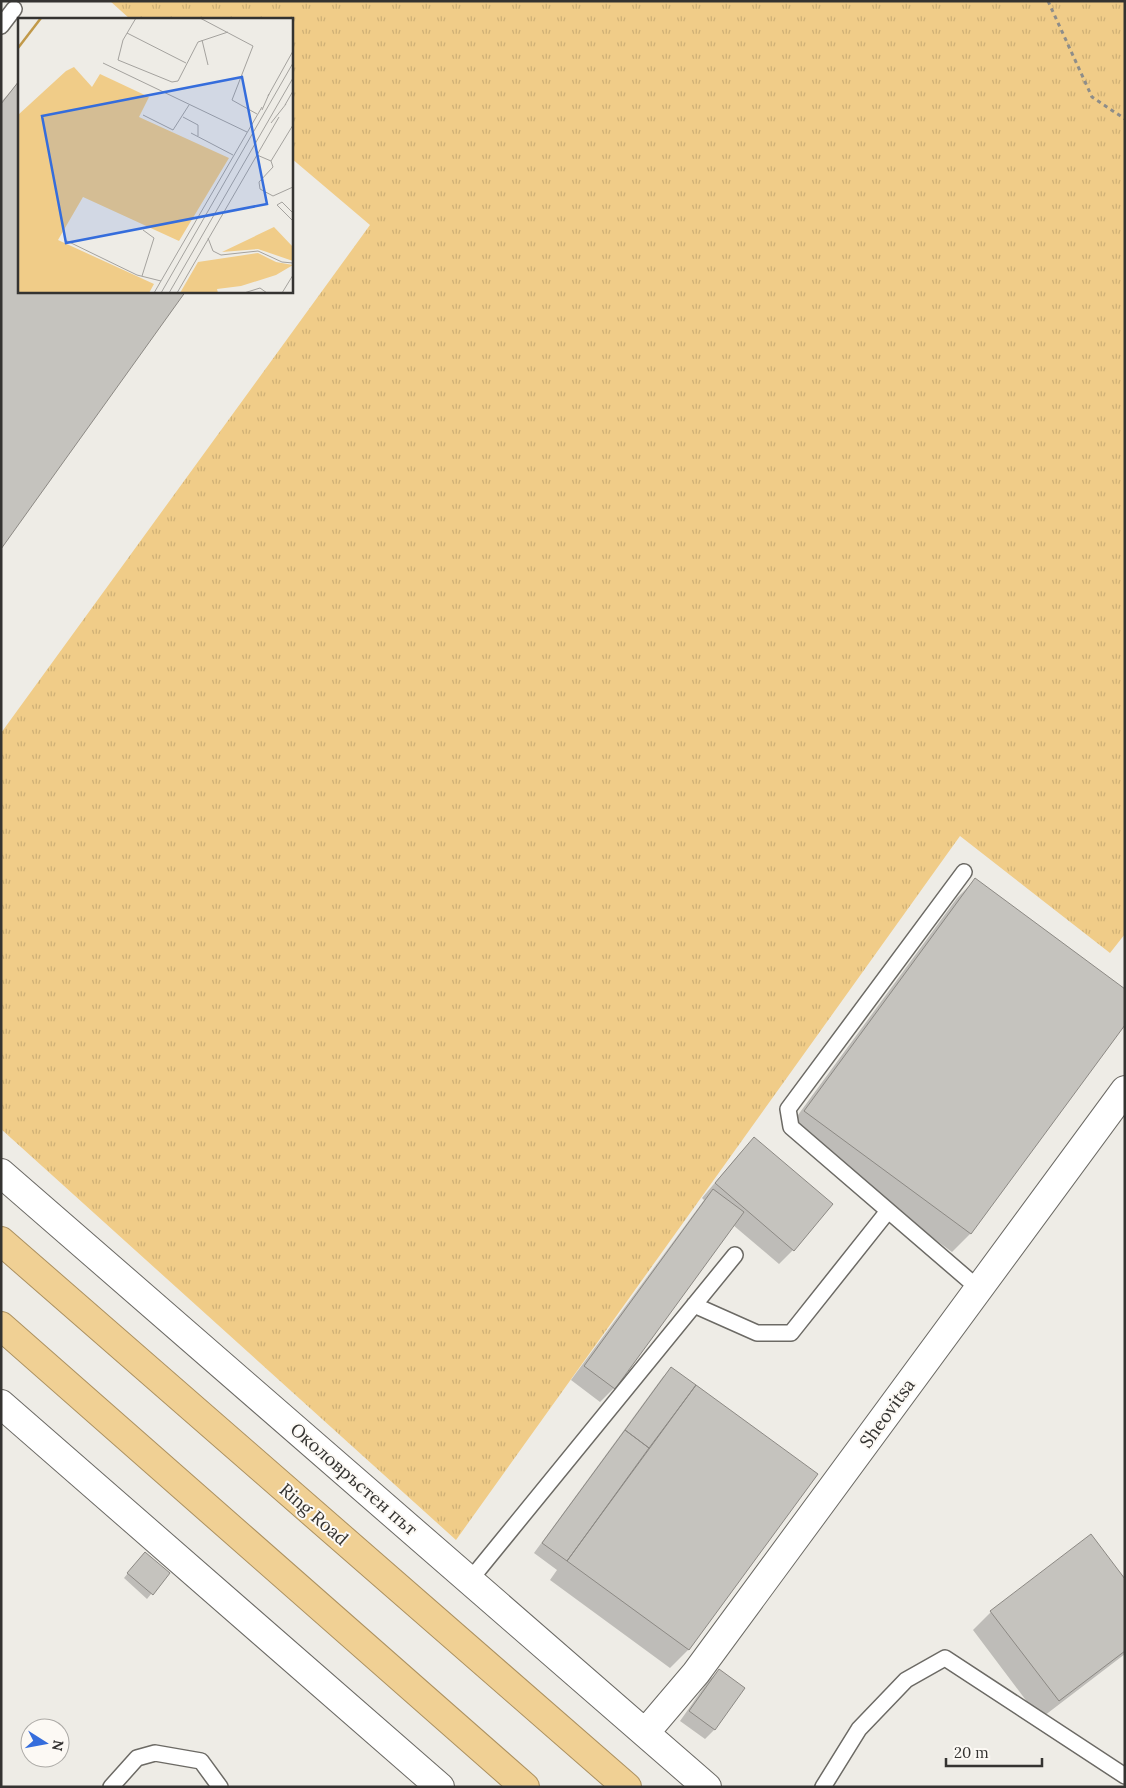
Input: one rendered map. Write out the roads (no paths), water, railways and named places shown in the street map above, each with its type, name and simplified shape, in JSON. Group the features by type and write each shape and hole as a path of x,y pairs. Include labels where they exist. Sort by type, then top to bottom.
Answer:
{"highway":[{"name":"Ring Road","path":"1,1241 627,1787"},
{"path":"1,1326 525,1787"},
{"path":"572,1739 642,1787"}],"street":[{"name":"Sheovitsa","path":"645,1733 696,1672 1125,1090"},
{"name":"Околовръстен път","path":"1,1172 707,1787"},
{"path":"1,1404 438,1786"}],"lane":[{"path":"1,26 14,10"},
{"path":"964,872 788,1109 791,1127 978,1288"},
{"path":"694,1305 757,1332 790,1333 888,1211"},
{"path":"470,1580 735,1256"},
{"path":"823,1787 859,1729 906,1680 945,1658 1125,1776"},
{"path":"111,1787 137,1758 155,1753 200,1760 220,1787"}]}
